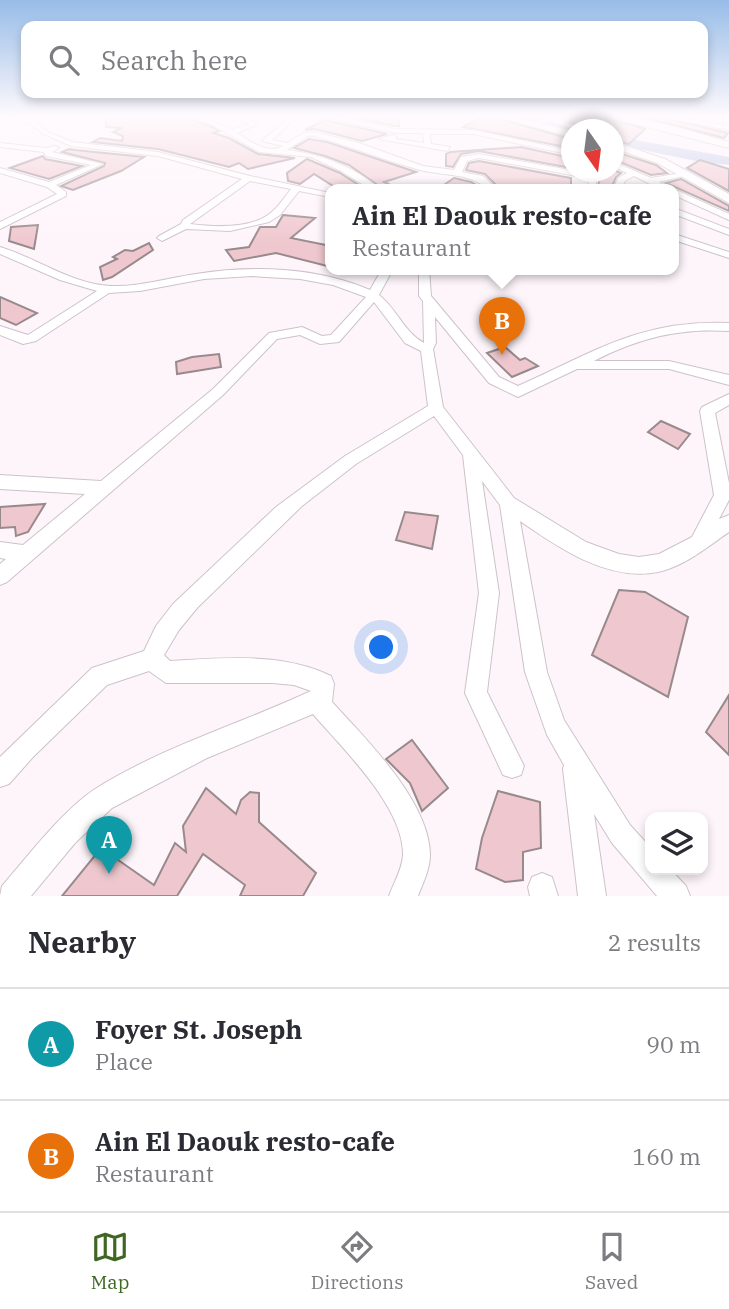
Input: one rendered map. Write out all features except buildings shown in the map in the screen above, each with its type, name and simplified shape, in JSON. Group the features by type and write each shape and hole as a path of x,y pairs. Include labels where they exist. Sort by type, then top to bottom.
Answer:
{"main road":[{"path":"655,159 688,174 729,199"}],"street":[{"path":"50,185 99,164 73,159"},
{"path":"176,159 249,178 325,193"},
{"path":"321,159 368,184"},
{"path":"394,159 422,168 480,178 487,184"},
{"path":"457,173 465,159"},
{"path":"494,159 584,176 593,179 592,184"},
{"path":"624,168 657,184"},
{"path":"0,170 50,185 63,194 0,226"},
{"path":"619,184 621,180 634,173"},
{"path":"651,181 688,174"},
{"path":"162,238 185,226 186,222 249,178"},
{"path":"185,226 198,229 229,229 267,220 275,215 294,187"},
{"path":"679,194 729,217"},
{"path":"679,213 729,232"},
{"path":"679,239 729,256"},
{"path":"0,250 74,281 107,289 245,272 284,274 330,281 354,287 377,299 406,339 427,349"},
{"path":"0,576 229,383 273,336 302,331 320,340 335,339 372,296 384,275"},
{"path":"424,275 425,296 494,380 517,392 557,375 620,341 659,329 710,325 729,327"},
{"path":"0,330 23,341 32,338 107,289"},
{"path":"429,301 430,343 427,349 436,408 508,503 579,549 621,564 659,563 729,523"},
{"path":"574,365 669,365 729,380"},
{"path":"701,540 723,495 707,411 729,399"},
{"path":"152,659 157,643 182,608 270,524 321,480 436,408"},
{"path":"469,454 489,593 476,693 512,766"},
{"path":"0,482 103,488"},
{"path":"508,503 536,672 555,727 621,834 645,861"},
{"path":"0,550 26,554"},
{"path":"12,896 66,834 103,799 200,749 322,698 323,684 310,677 255,671 166,672 152,659"},
{"path":"0,775 24,748 100,676 152,659"},
{"path":"316,701 394,793 408,822 416,849 414,874 403,896"},
{"path":"574,759 592,896"},
{"path":"657,875 676,896"}],"waterway":[{"path":"709,159 729,161"}],"place":[{"name":"Ain El Daouk resto-cafe","path":"502,355"},
{"name":"Foyer St. Joseph","path":"109,874"}]}
